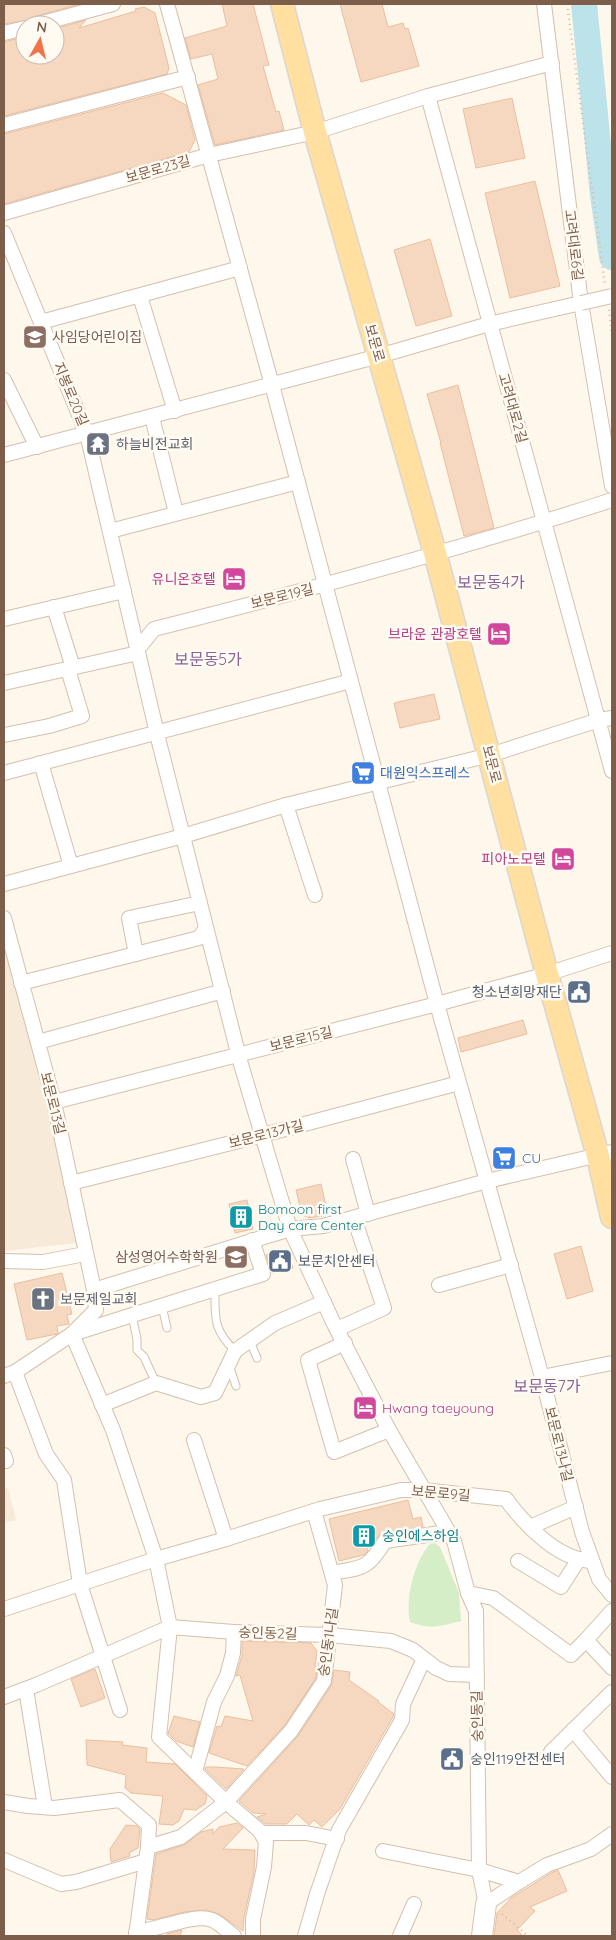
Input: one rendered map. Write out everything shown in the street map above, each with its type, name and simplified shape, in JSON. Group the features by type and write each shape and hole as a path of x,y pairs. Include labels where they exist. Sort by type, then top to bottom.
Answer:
{"main road":[{"name":"보문로","path":"282,4 315,132 435,553 547,974 605,1154 612,1217"}],"street":[{"path":"65,17 113,4"},
{"path":"167,4 487,1181"},
{"name":"고려대로6길","path":"544,4 582,303 612,486"},
{"path":"315,132 428,96 552,63"},
{"path":"4,125 188,77"},
{"name":"고려대로2길","path":"428,96 489,324 545,522 606,719 612,771"},
{"name":"보문로23길","path":"4,213 209,155 315,132"},
{"name":"지봉로20길","path":"4,233 87,434 156,733 239,1055 263,1135"},
{"path":"41,322 240,268"},
{"path":"140,296 175,411"},
{"path":"4,455 272,385 489,324 609,298"},
{"path":"4,380 37,447"},
{"path":"152,417 176,513"},
{"path":"110,531 298,482"},
{"path":"435,553 545,522 612,500"},
{"name":"보문로19길","path":"138,651 154,628 325,585 435,553"},
{"path":"4,619 124,591"},
{"path":"4,735 49,726 82,716 70,676 71,661 54,607"},
{"path":"4,683 138,651"},
{"path":"4,773 351,681"},
{"path":"4,884 183,836 286,805 490,755 606,719"},
{"path":"42,763 71,866"},
{"path":"286,805 315,895"},
{"path":"136,954 129,918 200,903"},
{"name":"보문로13길","path":"4,918 54,1102 94,1290 96,1310 72,1334 9,1374"},
{"path":"21,983 199,938 206,928"},
{"path":"547,974 612,953"},
{"name":"보문로15길","path":"54,1102 438,1004 547,974"},
{"path":"38,1042 223,991"},
{"name":"보문로13가길","path":"71,1183 460,1083"},
{"name":"숭인동길","path":"263,1135 290,1229 337,1329 389,1430 454,1541 468,1593 476,1611 479,1870 486,1904 482,1936"},
{"path":"94,1290 290,1229 323,1226 487,1181 605,1154"},
{"path":"353,1159 368,1214"},
{"name":"보문로13나길","path":"487,1181 576,1507 582,1532 585,1560 612,1595"},
{"path":"337,1329 384,1308 354,1218"},
{"name":"보문로13길","path":"72,1334 262,1274 252,1240"},
{"path":"4,1261 43,1262 85,1254"},
{"path":"439,1285 511,1265"},
{"path":"102,1405 156,1384 201,1397 215,1393 235,1351 275,1323 324,1302"},
{"path":"72,1334 113,1430 156,1559 170,1627 159,1737 261,1833 266,1842 264,1867 253,1919 253,1936"},
{"path":"345,1342 308,1360 334,1452 389,1430"},
{"path":"542,1378 612,1363"},
{"path":"9,1374 46,1454 64,1480 80,1584 120,1710"},
{"path":"194,1440 226,1539"},
{"name":"보문로9길","path":"4,1609 156,1559 314,1511 401,1490 423,1490 506,1499 522,1521 547,1541 585,1560"},
{"path":"530,1527 576,1507"},
{"name":"숭인동1나길","path":"4,1860 60,1884 147,1854 181,1837 226,1802 291,1731 324,1681 335,1585 314,1511"},
{"path":"332,1573 364,1567 374,1559 385,1541 448,1532"},
{"path":"518,1561 561,1588 585,1560"},
{"path":"468,1593 493,1598 571,1655 612,1611"},
{"name":"숭인동2길","path":"4,1698 170,1627 234,1632 329,1635 391,1641 413,1650 436,1668 449,1674 477,1675"},
{"path":"195,1772 214,1702 229,1669 233,1653 234,1632"},
{"path":"586,1640 612,1668"},
{"path":"305,1936 339,1830 402,1720 402,1704 424,1659"},
{"path":"26,1689 45,1807"},
{"path":"551,1752 612,1692"},
{"path":"573,1730 612,1777"},
{"path":"4,1802 54,1808 120,1800 149,1825 136,1934 200,1917 214,1920 234,1936"},
{"path":"261,1833 306,1833 337,1839"},
{"path":"486,1904 547,1865 591,1849 612,1834"},
{"path":"383,1851 479,1870 519,1882"},
{"path":"400,1936 414,1904"}],"lane":[{"path":"215,1289 215,1321 223,1339 235,1351"},
{"path":"162,1306 167,1328"},
{"path":"132,1315 137,1339 137,1350 144,1358 156,1384"},
{"path":"250,1341 257,1358"},
{"path":"229,1364 236,1386"}],"path":[{"path":"566,4 609,298 612,335"},
{"path":"486,1904 508,1917 528,1936"}],"shaded area":[{"path":"4,943 86,1242 4,1251"},
{"path":"4,1488 8,1488 16,1520 4,1523"}],"green space":[{"path":"435,1543 440,1547 459,1593 461,1621 430,1627 410,1622 409,1603 412,1581 419,1561 430,1544"}],"building":[{"path":"4,4 80,4 40,15 15,15 15,22 4,24"},
{"path":"222,4 253,4 269,65 263,66 276,112 279,111 284,130 215,145 198,85 218,79 212,54 191,59 185,38 227,26"},
{"path":"340,4 382,4 388,27 403,23 405,29 408,28 419,66 361,82"},
{"path":"144,7 155,13 169,68 167,74 4,116 4,42 15,39 15,65 65,65 65,26 86,20 79,28 136,11 135,9"},
{"path":"163,93 186,105 195,140 189,152 4,204 4,134"},
{"path":"512,98 525,158 476,168 463,109"},
{"path":"535,181 560,286 510,298 485,193"},
{"path":"430,239 452,316 416,326 394,250"},
{"path":"458,385 494,528 464,536 427,394"},
{"path":"434,694 440,719 400,728 394,703"},
{"path":"523,1020 527,1034 461,1052 458,1038"},
{"path":"321,1184 328,1215 309,1218 302,1215 296,1190"},
{"name":"Bomoon first Day care Center","path":"247,1200 253,1229 235,1233 229,1204"},
{"path":"581,1246 593,1291 567,1299 554,1254"},
{"name":"보문치안센터","path":"287,1251 293,1268 272,1273 266,1255"},
{"name":"보문제일교회","path":"62,1273 72,1314 67,1315 69,1324 57,1326 57,1334 27,1340 14,1284"},
{"name":"숭인에스하임","path":"408,1500 413,1519 421,1517 423,1527 381,1533 375,1540 366,1542 368,1551 364,1555 339,1561 329,1519"},
{"path":"242,1641 311,1643 317,1651 316,1678 284,1726 247,1766 209,1753 217,1726 221,1727 225,1716 253,1721 240,1675 236,1676 242,1655"},
{"path":"95,1669 105,1698 81,1707 71,1679"},
{"path":"334,1670 350,1672 349,1680 379,1701 394,1714 393,1717 340,1809 322,1827 314,1820 309,1825 297,1814 287,1824 266,1824 257,1817 266,1814 253,1813 239,1801 298,1736 331,1686"},
{"path":"174,1716 200,1722 193,1747 176,1741 168,1733"},
{"path":"86,1740 123,1742 122,1745 147,1748 146,1762 175,1764 207,1796 205,1804 196,1810 184,1809 179,1821 173,1825 159,1824 163,1796 131,1793 125,1788 126,1775 87,1765"},
{"path":"206,1767 244,1769 226,1789 205,1769"},
{"path":"237,1823 243,1828 223,1849 255,1850 254,1872 244,1917 243,1931 219,1914 206,1910 184,1912 153,1920 147,1919 156,1854 184,1845 201,1832 213,1829 213,1834 219,1827"},
{"path":"126,1825 137,1826 140,1829 138,1848 129,1853 130,1856 111,1862 110,1849"},
{"path":"558,1870 567,1891 530,1907 535,1911 517,1930 523,1936 494,1936 497,1913 511,1898"},
{"path":"182,1930 180,1936 167,1936 167,1934"}],"waterway":[{"path":"584,4 603,195 612,257"}],"place":[{"name":"사임당어린이집","path":"35,337"},
{"name":"하늘비전교회","path":"98,444"},
{"name":"유니온호텔","path":"234,579"},
{"name":"브라운 관광호텔","path":"499,634"},
{"name":"대원익스프레스","path":"363,773"},
{"name":"피아노모텔","path":"563,859"},
{"name":"청소년희망재단","path":"579,992"},
{"name":"CU","path":"504,1158"},
{"name":"Bomoon first Day care Center","path":"241,1217"},
{"name":"삼성영어수학학원","path":"236,1257"},
{"name":"보문치안센터","path":"280,1261"},
{"name":"보문제일교회","path":"43,1299"},
{"name":"Hwang taeyoung","path":"365,1408"},
{"name":"숭인에스하임","path":"364,1536"},
{"name":"숭인119안전센터","path":"452,1759"}],"district":[{"name":"보문동4가","path":"491,582"},
{"name":"보문동5가","path":"208,659"},
{"name":"보문동7가","path":"547,1386"}]}
